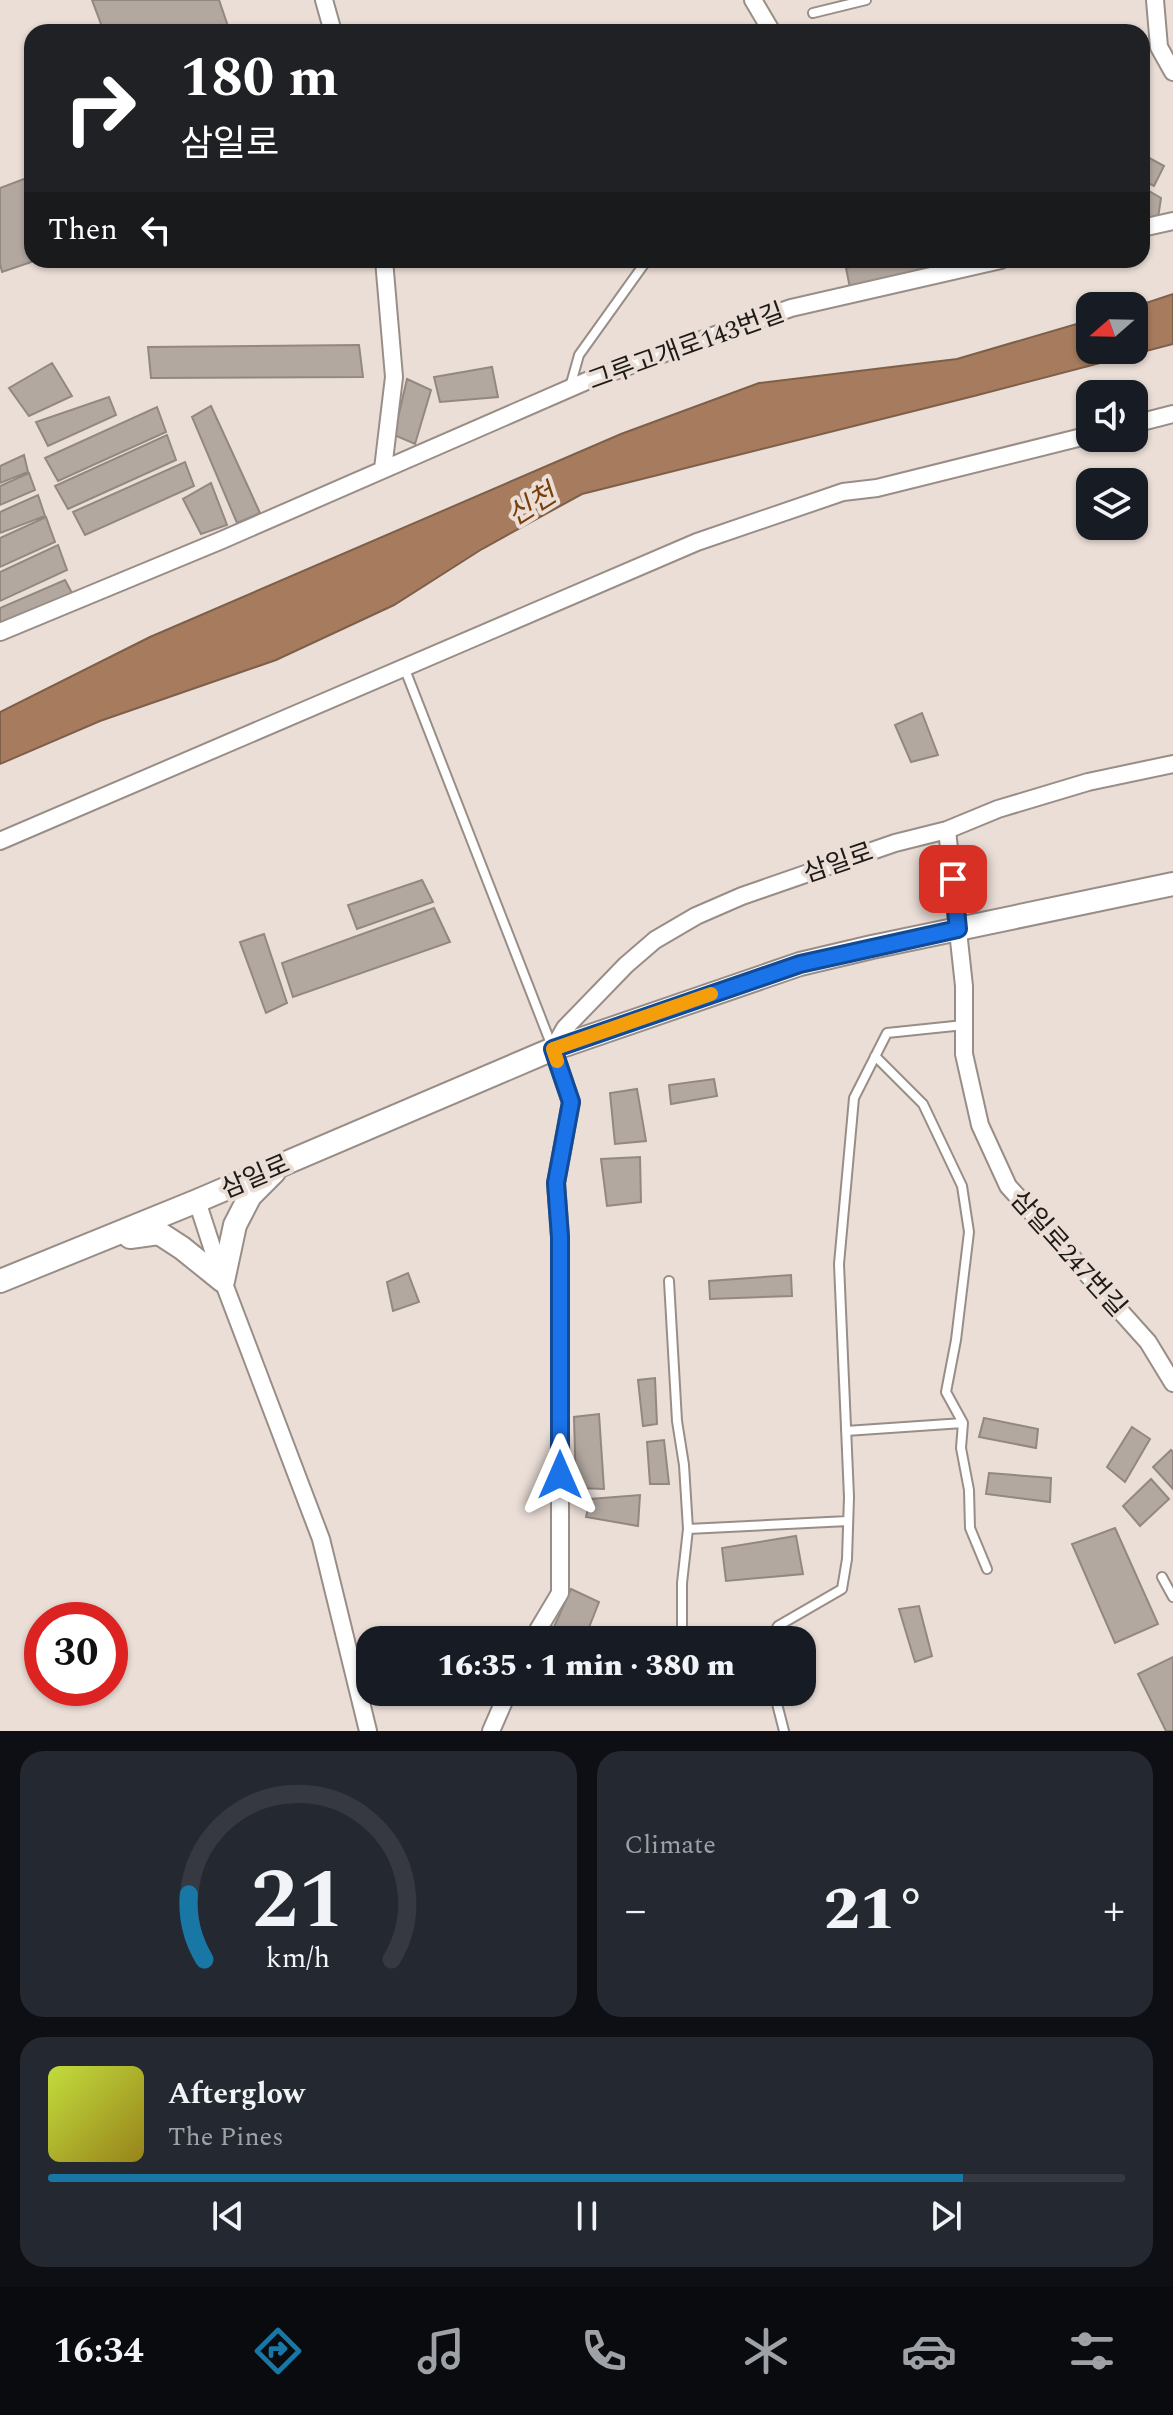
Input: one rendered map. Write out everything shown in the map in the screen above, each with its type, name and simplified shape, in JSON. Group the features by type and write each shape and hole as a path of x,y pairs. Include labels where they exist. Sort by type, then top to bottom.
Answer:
{"main road":[{"name":"삼일로","path":"0,1281 197,1201 553,1049 800,964 1173,884"},
{"path":"94,1242 159,1233 223,1281 235,1225 250,1196 284,1163"}],"street":[{"path":"324,0 331,24"},
{"path":"753,0 767,24"},
{"path":"1155,0 1159,47 1173,72"},
{"path":"1150,225 1172,217"},
{"path":"383,469 394,377 385,268"},
{"name":"그루고개로143번길","path":"0,632 222,540 570,388 791,308 966,268"},
{"path":"1148,420 1173,414"},
{"path":"0,841 697,542 843,492 877,488 1076,438"},
{"name":"삼일로","path":"553,1049 565,1028 605,984 673,927 742,896 895,843 947,830 998,809 1088,782 1173,764"},
{"name":"삼일로247번길","path":"947,830 964,986 964,1054 980,1125 1008,1186 1148,1342 1173,1383"},
{"path":"540,1626 560,1593 560,1237 556,1183 571,1102 553,1049"},
{"path":"197,1201 223,1281 321,1539 368,1731"},
{"path":"491,1731 502,1706"}],"lane":[{"path":"813,13 866,0"},
{"path":"570,388 579,355 641,268"},
{"path":"404,666 553,1049"},
{"path":"778,1626 842,1589 847,1559 846,1431 839,1264 854,1098 887,1033 964,1025"},
{"path":"875,1056 923,1104 962,1186 969,1232 956,1340 946,1392 963,1423 961,1448 969,1490 970,1528 987,1569"},
{"path":"669,1281 677,1421 684,1465 688,1529 682,1583 682,1626"},
{"path":"846,1431 963,1423"},
{"path":"688,1529 848,1521"},
{"path":"1162,1577 1173,1597"},
{"path":"778,1706 784,1731"}],"water":[{"path":"1173,294 1173,344 1148,351 1148,302"},
{"name":"신천","path":"1076,324 1076,364 1096,364 582,494 482,549 394,605 276,660 100,721 0,764 0,712 150,637 621,434 759,383 957,359"}],"building":[{"path":"92,0 219,0 227,24 101,24"},
{"path":"1150,158 1164,166 1154,186 1150,184"},
{"path":"24,179 24,264 2,272 0,264 0,188"},
{"path":"1150,192 1161,198 1158,218 1150,220"},
{"path":"846,268 942,268 850,288"},
{"path":"359,345 363,377 151,378 148,347"},
{"path":"52,363 72,396 29,416 9,388"},
{"path":"492,367 498,397 440,402 434,377"},
{"path":"407,379 431,390 415,444 394,435"},
{"path":"109,397 116,415 48,446 36,422"},
{"path":"211,406 260,513 237,523 192,417"},
{"path":"157,407 166,432 58,481 45,458"},
{"path":"167,435 176,460 68,509 55,486"},
{"path":"24,455 28,472 0,483 0,466"},
{"path":"185,462 194,486 85,535 73,512"},
{"path":"29,473 35,490 0,505 0,486"},
{"path":"211,483 227,525 201,534 183,499"},
{"path":"38,495 45,516 0,533 0,512"},
{"path":"46,517 55,542 0,567 0,538"},
{"path":"58,545 67,570 0,601 0,572"},
{"path":"65,580 73,595 0,626 0,608"},
{"path":"922,713 938,755 911,762 895,725"},
{"path":"422,880 433,902 357,929 348,905"},
{"path":"434,908 450,942 293,997 282,963"},
{"path":"264,934 287,1003 266,1013 240,942"},
{"path":"714,1079 717,1096 671,1104 669,1085"},
{"path":"637,1089 646,1141 615,1144 610,1093"},
{"path":"640,1157 641,1202 607,1206 601,1159"},
{"path":"408,1273 419,1302 393,1311 387,1282"},
{"path":"791,1275 792,1296 710,1299 709,1281"},
{"path":"655,1378 657,1424 643,1426 638,1380"},
{"path":"599,1414 604,1489 576,1488 574,1417"},
{"path":"984,1418 1038,1429 1036,1448 979,1437"},
{"path":"1132,1427 1150,1439 1125,1482 1107,1467"},
{"path":"664,1440 669,1484 650,1484 647,1442"},
{"path":"1171,1450 1173,1452 1173,1489 1153,1467"},
{"path":"989,1473 1051,1478 1050,1502 986,1494"},
{"path":"1151,1479 1169,1499 1140,1526 1123,1506"},
{"path":"640,1495 638,1526 586,1517 590,1499"},
{"path":"1115,1528 1158,1624 1115,1643 1072,1544"},
{"path":"796,1536 803,1574 726,1581 722,1548"},
{"path":"571,1589 599,1602 590,1626 554,1626"},
{"path":"919,1606 932,1656 915,1662 899,1609"},
{"path":"1173,1657 1173,1731 1166,1731 1138,1674"}],"slow traffic":[{"path":"557,1061 553,1049 711,994"}],"route":[{"path":"560,1475 560,1237 556,1183 571,1102 553,1049 800,964 958,929 953,879"}]}
